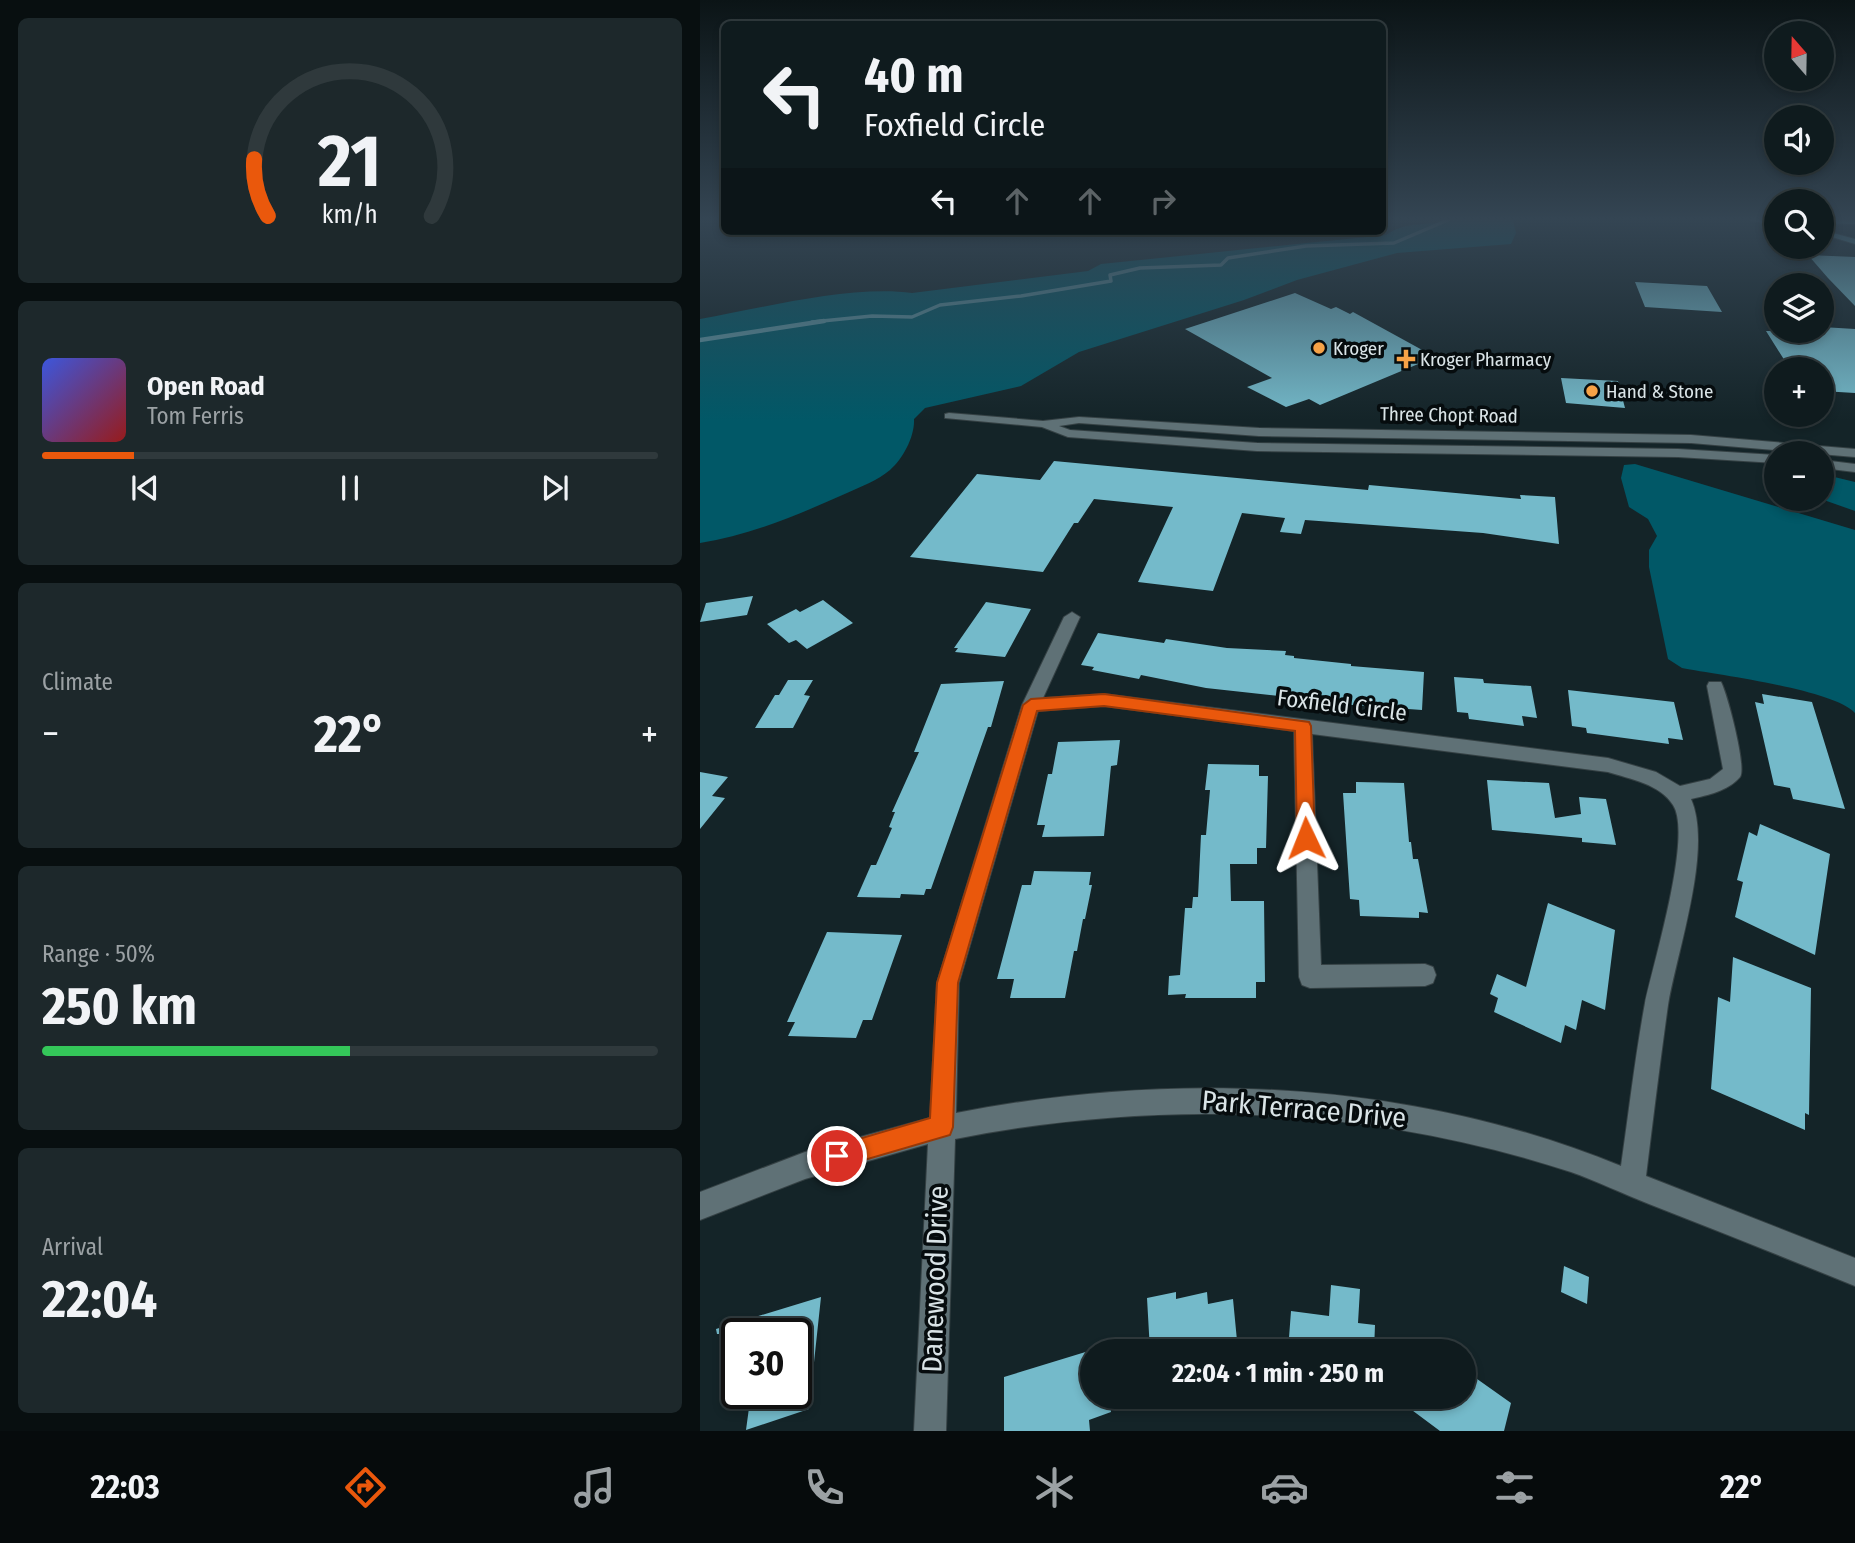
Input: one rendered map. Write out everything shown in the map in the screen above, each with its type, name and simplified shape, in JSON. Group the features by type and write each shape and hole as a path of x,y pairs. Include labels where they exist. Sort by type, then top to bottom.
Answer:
{"street":[{"name":"Three Chopt Road","path":"950,416 1043,424 1079,419 1259,432 1670,438 1783,445 1855,453"},
{"name":"Three Chopt Road","path":"1043,424 1068,433 1227,446 1666,453 1764,458"},
{"path":"1834,465 1855,468"},
{"path":"942,1127 948,983 1031,705 1072,617"},
{"path":"1676,795 1715,785 1733,772 1715,686"},
{"name":"Foxfield Circle","path":"1031,705 1104,700 1608,765 1647,776 1676,795"},
{"path":"1303,726 1310,977 1425,975"},
{"path":"1632,1184 1658,1000 1685,862 1688,818 1683,802 1676,795"},
{"name":"Park Terrace Drive","path":"700,1206 837,1156 942,1127 1051,1108 1145,1099 1247,1098 1419,1119 1570,1159 1855,1272"},
{"name":"Danewood Drive","path":"930,1431 942,1127"}],"shaded area":[{"path":"962,287 1279,287 1079,352 1021,386 925,408 914,419 904,454 880,477 775,523 700,543 700,319 834,295 888,291 912,293"},
{"path":"1635,464 1764,503 1764,511 1792,511 1855,530 1855,713 1843,704 1800,690 1682,668 1668,659 1649,567 1649,550 1657,536 1648,519 1629,507 1621,478 1624,465"},
{"path":"1834,477 1855,482 1855,511 1834,504"}],"building":[{"path":"1637,287 1707,287 1722,312 1645,307"},
{"path":"1836,287 1855,287 1855,306"},
{"name":"Kroger","path":"1295,293 1331,309 1336,307 1350,314 1353,312 1435,357 1320,405 1309,399 1286,407 1247,387 1272,378 1185,329"},
{"path":"1834,328 1855,329 1855,393 1834,392 1834,357 1782,357 1774,343 1834,343"},
{"name":"Hand & Stone","path":"1561,378 1618,381 1625,408 1566,403"},
{"path":"1054,461 1368,490 1369,485 1521,499 1520,495 1555,497 1559,544 1483,533 1305,520 1301,534 1280,532 1285,518 1242,513 1213,591 1138,582 1173,507 1094,499 1078,523 1074,523 1043,572 910,557 977,474 1040,480"},
{"path":"753,596 747,615 700,622 706,603"},
{"path":"823,600 853,623 807,649 796,640 789,643 767,624 796,609 800,612"},
{"path":"986,602 1031,609 1005,657 955,652 958,648 954,648"},
{"path":"1098,633 1164,643 1166,639 1227,648 1286,651 1285,655 1294,658 1424,672 1422,710 1329,702 1330,696 1288,692 1287,695 1279,696 1206,688 1141,675 1139,679 1092,670 1094,667 1081,665"},
{"path":"1454,677 1483,679 1484,683 1531,686 1537,718 1522,716 1524,726 1469,719 1468,713 1457,712"},
{"path":"788,680 813,680 804,695 810,696 793,728 755,728 775,695 779,695"},
{"path":"1004,681 991,727 988,727 931,889 926,889 924,895 901,894 900,898 857,897 871,865 876,865 892,828 889,827 895,812 892,812 919,752 914,752 941,684"},
{"path":"1568,690 1674,702 1683,740 1668,738 1669,744 1587,733 1586,728 1572,726"},
{"path":"1762,694 1812,702 1845,809 1793,799 1790,788 1774,785 1755,702 1764,704"},
{"path":"1120,740 1117,765 1111,766 1104,836 1042,837 1045,825 1037,825 1058,742"},
{"path":"1208,764 1259,765 1259,776 1268,776 1266,848 1257,848 1257,864 1230,864 1231,901 1264,901 1265,982 1256,982 1256,998 1185,998 1186,994 1168,995 1169,976 1180,975 1185,908 1192,908 1193,897 1198,897 1201,835 1206,835 1210,790 1205,790"},
{"path":"700,772 728,777 712,796 725,798 700,829"},
{"path":"1487,780 1549,783 1555,818 1581,814 1579,797 1606,799 1616,845 1582,842 1582,838 1492,830"},
{"path":"1356,782 1404,783 1409,842 1413,859 1418,859 1428,913 1419,912 1419,918 1360,916 1359,900 1350,899 1343,793 1356,793"},
{"path":"1760,824 1830,854 1815,955 1735,917 1743,882 1737,880 1749,832 1757,836"},
{"path":"1034,871 1091,872 1089,885 1092,885 1085,919 1077,951 1074,951 1065,998 1010,998 1014,979 997,979 1022,885 1031,885"},
{"path":"1548,903 1615,930 1605,1010 1582,1000 1576,1030 1565,1025 1561,1043 1494,1012 1498,998 1490,994 1497,974 1526,987"},
{"path":"827,932 902,935 872,1020 863,1020 856,1038 788,1036 795,1022 787,1022"},
{"path":"1733,957 1811,988 1809,1115 1805,1113 1805,1130 1711,1089 1718,997 1730,1002"},
{"path":"1564,1266 1589,1277 1587,1304 1561,1292"},
{"path":"1331,1285 1360,1289 1358,1323 1375,1325 1374,1339 1289,1339 1291,1311 1329,1316"},
{"path":"1176,1292 1176,1299 1207,1292 1208,1304 1233,1299 1237,1339 1149,1339 1147,1298"},
{"path":"821,1297 812,1381 812,1318 752,1318"},
{"path":"1080,1354 1080,1409 1111,1409 1111,1412 1089,1420 1090,1431 1004,1431 1004,1377"},
{"path":"1476,1378 1511,1403 1504,1431 1440,1431 1410,1409 1476,1409"},
{"path":"749,1409 809,1409 746,1430"}],"waterway":[{"path":"812,322 872,316 912,317 940,305 1076,287"},
{"path":"700,340 824,321"}],"place":[{"name":"Kroger","path":"1319,348"},
{"name":"Kroger Pharmacy","path":"1406,359"},
{"name":"Hand & Stone","path":"1592,391"}],"route":[{"path":"837,1156 942,1127 948,983 1031,705 1104,700 1303,726 1306,838"}]}
